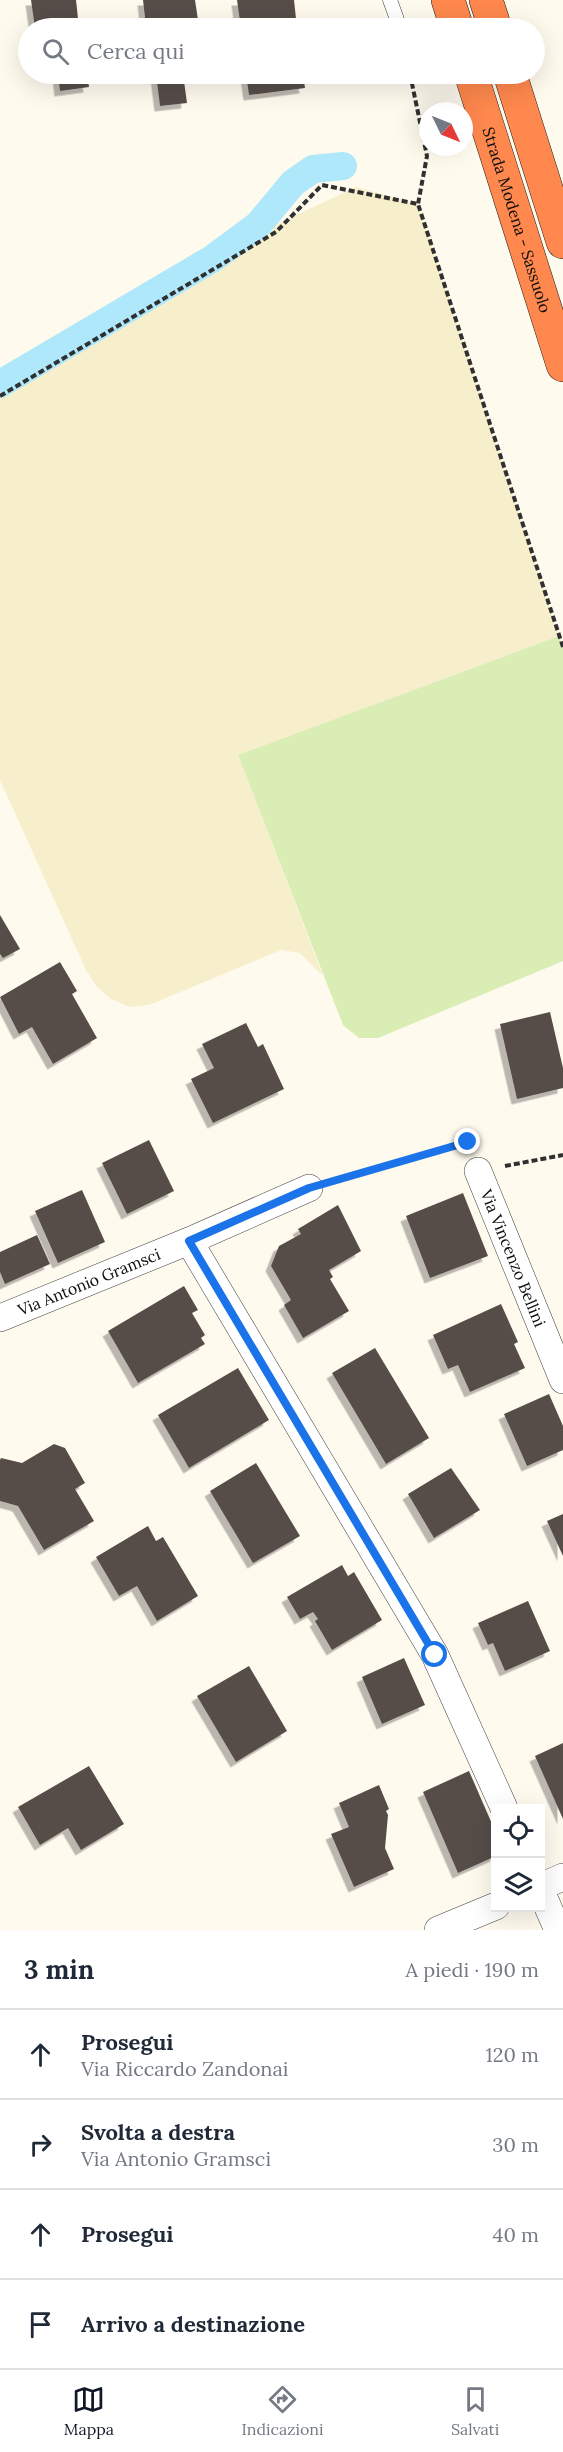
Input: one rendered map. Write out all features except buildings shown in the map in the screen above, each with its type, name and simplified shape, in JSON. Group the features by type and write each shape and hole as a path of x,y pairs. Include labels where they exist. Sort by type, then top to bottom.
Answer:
{"highway":[{"path":"448,0 454,18"},
{"path":"486,0 492,18"},
{"name":"Strada Modena - Sassuolo","path":"474,84 563,365"},
{"path":"513,84 563,242"}],"street":[{"name":"Via Vincenzo Bellini","path":"478,1171 563,1380"},
{"name":"Via Antonio Gramsci","path":"0,1318 189,1241 309,1188"},
{"path":"189,1241 435,1655 502,1804"},
{"path":"545,1886 563,1877"},
{"path":"545,1900 558,1930"},
{"path":"438,1930 491,1908"}],"lane":[{"path":"390,0 396,18"}],"path":[{"path":"412,84 427,156 418,204 563,647"},
{"path":"0,396 276,232 322,185 418,204"},
{"path":"309,1188 468,1142 478,1171 563,1155"}],"shaded area":[{"path":"356,187 418,204 559,636 238,755 323,976 300,953 281,950 149,1005 130,1007 111,999 97,987 86,970 0,780 0,379 137,290"}],"green space":[{"path":"559,636 563,647 563,961 378,1038 359,1038 343,1025 238,755"}],"waterway":[{"path":"0,384 212,259 258,225 293,183 313,169 343,166"}],"route":[{"path":"435,1655 189,1241 309,1188 468,1142"}]}
